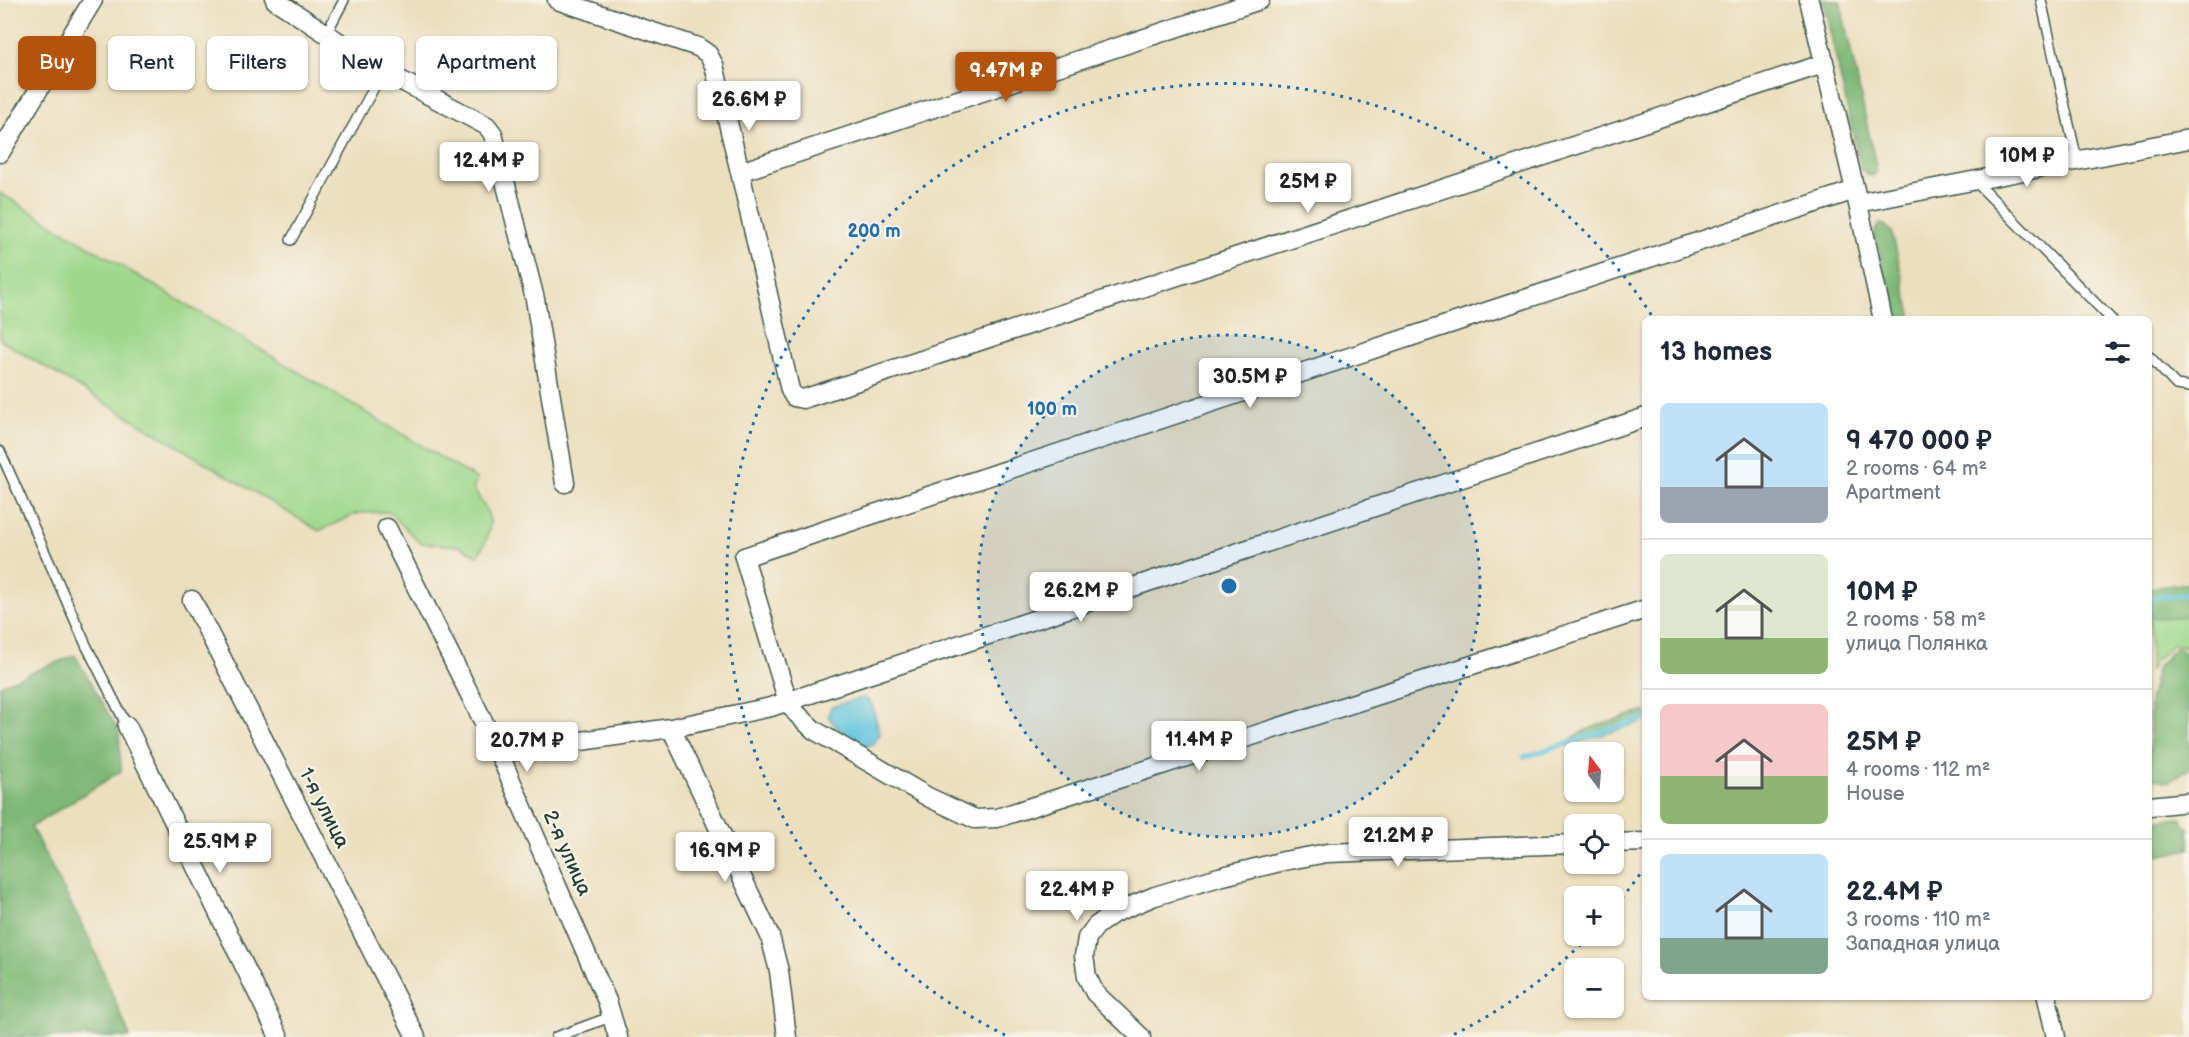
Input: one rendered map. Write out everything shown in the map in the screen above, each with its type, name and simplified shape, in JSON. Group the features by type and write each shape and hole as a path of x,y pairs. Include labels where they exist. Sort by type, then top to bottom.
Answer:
{"street":[{"path":"0,153 93,0"},
{"path":"275,0 329,36"},
{"path":"557,0 698,47 708,54 714,65 790,390 794,397 802,399 1823,64"},
{"path":"740,172 1260,0"},
{"path":"1809,0 1857,197 1881,316"},
{"path":"404,82 487,126 493,134 535,299 565,483"},
{"path":"1642,610 997,818 975,819 928,797 814,730 797,714 788,702 744,557 1857,197 1974,180 2189,139"},
{"path":"499,753 671,728 788,702 1642,418"},
{"name":"2-я улица","path":"387,528 499,753 613,1016 618,1037"},
{"name":"1-я улица","path":"192,600 416,1037"},
{"path":"128,726 279,1037"},
{"path":"671,728 770,936 779,972 787,1037"},
{"path":"2152,806 2189,802"},
{"path":"1624,843 1642,842"},
{"path":"1141,1037 1095,993 1087,977 1084,956 1087,938 1096,926 1114,913 1155,896 1220,877 1327,853 1564,844"},
{"path":"2047,1000 2056,1037"}],"lane":[{"path":"326,34 344,0"},
{"path":"2041,0 2077,160"},
{"path":"291,240 373,90"},
{"path":"1974,180 2108,316"},
{"path":"2152,359 2176,385 2189,387"},
{"path":"0,452 87,645 128,726"},
{"path":"556,1037 613,1016"}],"green space":[{"path":"1823,0 1840,0 1877,171 1873,176 1861,169"},
{"path":"0,193 477,479 473,488 490,521 488,536 478,556 459,546 420,543 389,512 358,513 319,531 0,340"},
{"path":"1879,224 1885,225 1892,232 1911,316 1893,316 1874,233"},
{"path":"2189,583 2189,616 2152,618 2152,588"},
{"path":"2189,616 2189,647 2173,644 2152,666 2152,618"},
{"path":"2176,647 2189,656 2189,768 2169,782 2152,778 2152,689 2158,666"},
{"path":"75,655 119,732 121,771 31,827 91,942 130,1037 0,1037 0,685"},
{"path":"1642,712 1642,722 1580,742 1568,742 1583,732"},
{"path":"2180,818 2185,826 2189,827 2189,849 2152,858 2152,821"}],"water":[{"path":"866,698 872,705 880,734 874,743 866,747 845,734 828,716 831,707"}],"waterway":[{"path":"2152,598 2189,594"},
{"path":"1524,757 1642,719"}]}
